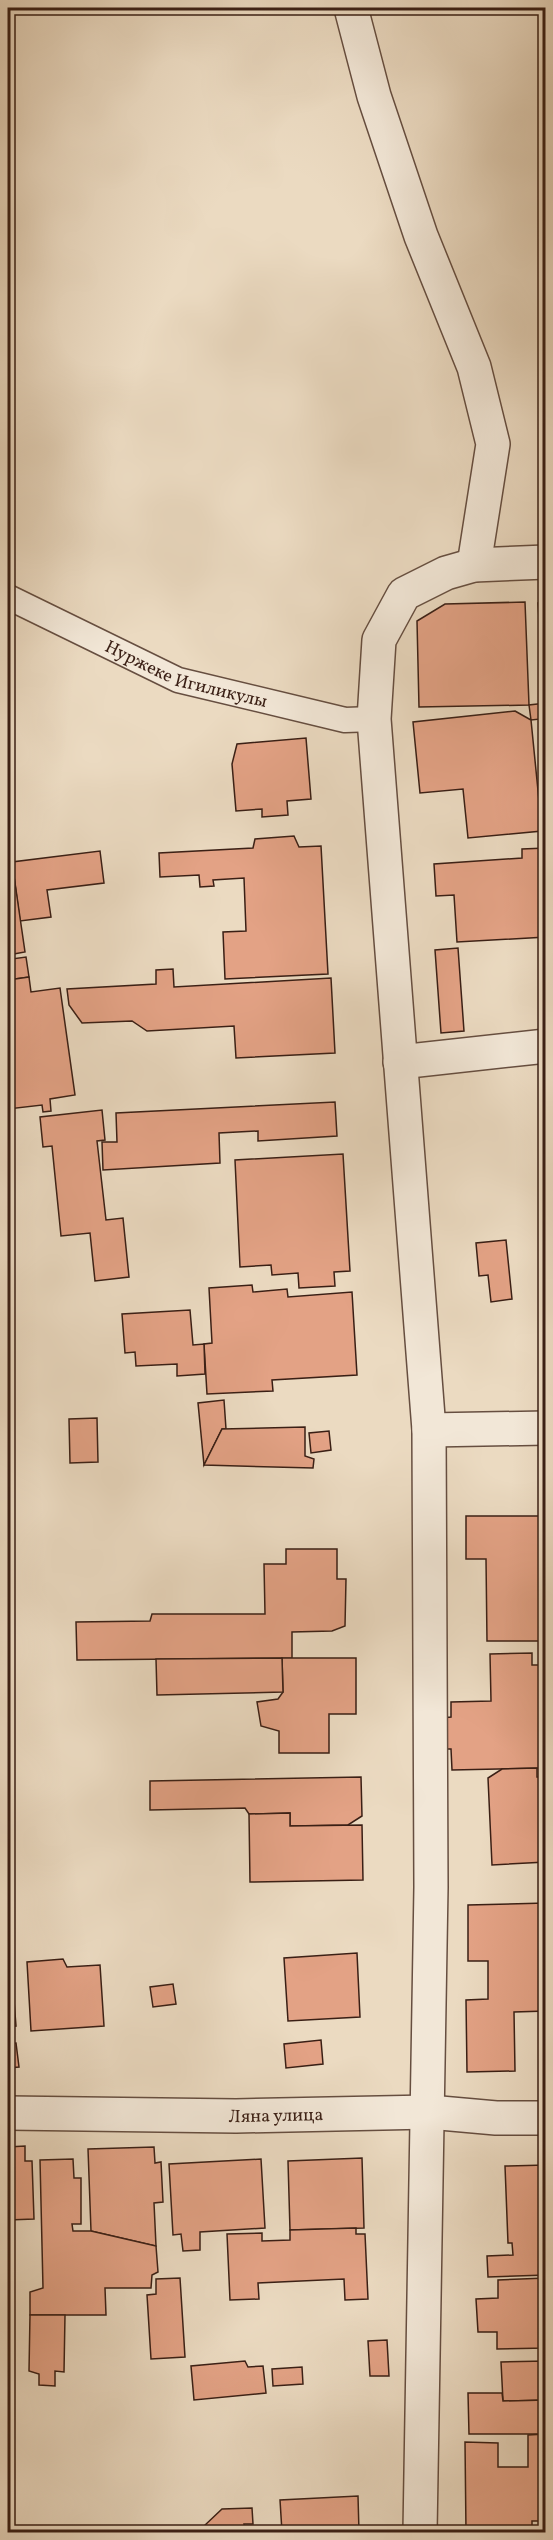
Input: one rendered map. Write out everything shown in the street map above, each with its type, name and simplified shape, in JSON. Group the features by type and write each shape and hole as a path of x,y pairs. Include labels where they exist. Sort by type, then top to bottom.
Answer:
{"street":[{"path":"351,8 374,96 414,214 474,367 493,444 474,565"},
{"path":"420,2532 429,2112 431,1887 429,1430 374,719 379,640 404,594 446,573 474,565 546,562"},
{"path":"400,1062 546,1046"},
{"path":"429,1430 546,1428"},
{"name":"Ляна улица","path":"8,2113 236,2116 429,2112 496,2118 546,2118"}],"lane":[{"name":"Нуржеке Игиликулы","path":"8,597 178,680 345,720 374,719"}],"building":[{"path":"525,602 529,705 419,707 417,621 445,604"},
{"path":"538,603 546,603 546,634 540,635"},
{"path":"546,703 545,757 540,719 531,720 529,705"},
{"path":"515,711 531,720 542,831 468,838 463,789 420,793 413,722"},
{"path":"306,738 311,799 287,801 288,815 262,817 262,809 236,811 232,764 237,744"},
{"path":"294,836 299,847 321,846 328,974 225,979 223,932 246,931 244,878 213,880 214,886 200,887 199,875 160,877 159,853 253,848 255,839"},
{"path":"546,848 546,937 457,942 454,895 436,896 434,864 522,858 522,849"},
{"path":"100,851 104,883 47,890 51,917 20,921 12,862"},
{"path":"14,876 25,952 8,955 8,877"},
{"path":"458,948 464,1031 441,1033 435,950"},
{"path":"11,954 12,959 26,957 29,977 8,980 8,955"},
{"path":"173,969 174,987 331,978 335,1053 236,1058 234,1026 147,1031 132,1021 82,1023 69,1005 67,989 156,984 156,970"},
{"path":"29,977 31,992 60,988 75,1095 50,1099 51,1111 43,1112 42,1105 8,1109 8,980"},
{"path":"335,1102 337,1136 258,1141 258,1131 219,1133 220,1163 103,1170 102,1142 117,1142 116,1113"},
{"path":"102,1110 105,1140 97,1141 106,1220 123,1218 129,1277 95,1281 90,1233 61,1236 52,1146 43,1147 40,1117"},
{"path":"343,1154 350,1271 334,1272 335,1286 299,1288 298,1273 272,1275 271,1265 240,1267 235,1160"},
{"path":"506,1240 512,1299 491,1302 488,1275 479,1276 476,1243"},
{"path":"252,1285 253,1292 287,1289 288,1297 352,1292 357,1375 272,1380 273,1391 207,1394 204,1344 212,1343 209,1288"},
{"path":"190,1310 193,1345 204,1344 205,1374 177,1376 177,1364 136,1366 135,1352 125,1353 122,1314"},
{"path":"224,1400 226,1429 222,1429 204,1465 198,1403"},
{"path":"97,1418 98,1462 70,1463 69,1419"},
{"path":"305,1427 305,1456 314,1459 313,1468 204,1465 222,1429"},
{"path":"329,1431 331,1450 311,1453 309,1433"},
{"path":"466,1516 546,1516 546,1641 487,1641 486,1559 466,1559"},
{"path":"286,1549 337,1549 337,1579 346,1579 345,1626 332,1631 292,1632 292,1658 77,1660 76,1622 150,1621 152,1614 265,1614 264,1564 286,1564"},
{"path":"532,1653 532,1665 546,1665 546,1768 452,1770 451,1749 442,1749 441,1718 451,1717 451,1702 491,1701 490,1654"},
{"path":"282,1658 356,1658 356,1714 329,1714 329,1753 279,1753 279,1731 261,1726 257,1702 278,1699 283,1692"},
{"path":"282,1658 283,1692 157,1695 156,1659"},
{"path":"537,1768 537,1777 546,1777 546,1862 492,1865 488,1778 502,1769"},
{"path":"361,1777 362,1816 348,1825 290,1826 290,1813 249,1814 245,1808 150,1810 150,1781"},
{"path":"290,1813 290,1826 362,1825 363,1880 250,1882 249,1814"},
{"path":"546,1903 546,2011 514,2012 515,2071 467,2072 466,2000 488,1999 488,1961 468,1961 468,1905"},
{"path":"8,1924 16,2026 8,2027"},
{"path":"357,1953 360,2017 288,2021 284,1958"},
{"path":"63,1959 67,1967 100,1965 104,2026 31,2031 27,1962"},
{"path":"173,1984 176,2004 153,2007 150,1987"},
{"path":"321,2040 323,2064 286,2068 284,2044"},
{"path":"16,2043 19,2067 8,2068 8,2044"},
{"path":"25,2146 25,2161 32,2161 34,2219 8,2220 8,2147"},
{"path":"154,2147 155,2163 161,2162 163,2202 154,2203 156,2246 91,2231 88,2149"},
{"path":"362,2158 364,2228 290,2230 288,2161"},
{"path":"73,2159 74,2178 81,2178 81,2224 72,2224 73,2231 91,2231 156,2246 158,2272 152,2275 151,2288 105,2288 106,2315 30,2315 30,2292 43,2288 40,2160"},
{"path":"261,2159 265,2228 200,2232 200,2250 183,2251 181,2234 173,2235 169,2164"},
{"path":"546,2165 546,2275 488,2277 487,2256 513,2255 512,2243 508,2243 505,2166"},
{"path":"356,2228 356,2234 365,2234 368,2299 345,2300 344,2279 258,2283 259,2299 230,2300 227,2234 262,2233 262,2241 290,2240 290,2230"},
{"path":"180,2278 185,2357 151,2359 147,2295 156,2294 156,2279"},
{"path":"546,2278 546,2348 497,2349 497,2332 478,2332 476,2299 498,2298 498,2280"},
{"path":"30,2315 65,2315 64,2372 55,2371 55,2386 39,2385 39,2374 29,2371"},
{"path":"387,2340 389,2376 370,2376 368,2341"},
{"path":"245,2361 248,2367 263,2366 266,2393 194,2400 191,2366"},
{"path":"546,2361 546,2400 503,2401 501,2362"},
{"path":"302,2367 303,2384 273,2386 272,2369"},
{"path":"468,2393 502,2393 503,2401 546,2400 546,2434 469,2434"},
{"path":"546,2434 546,2521 532,2521 532,2532 466,2532 465,2442 498,2443 498,2467 528,2467 528,2435"},
{"path":"358,2496 359,2532 282,2532 280,2500"},
{"path":"252,2508 253,2524 244,2524 245,2532 204,2532 204,2526 222,2509"}]}
